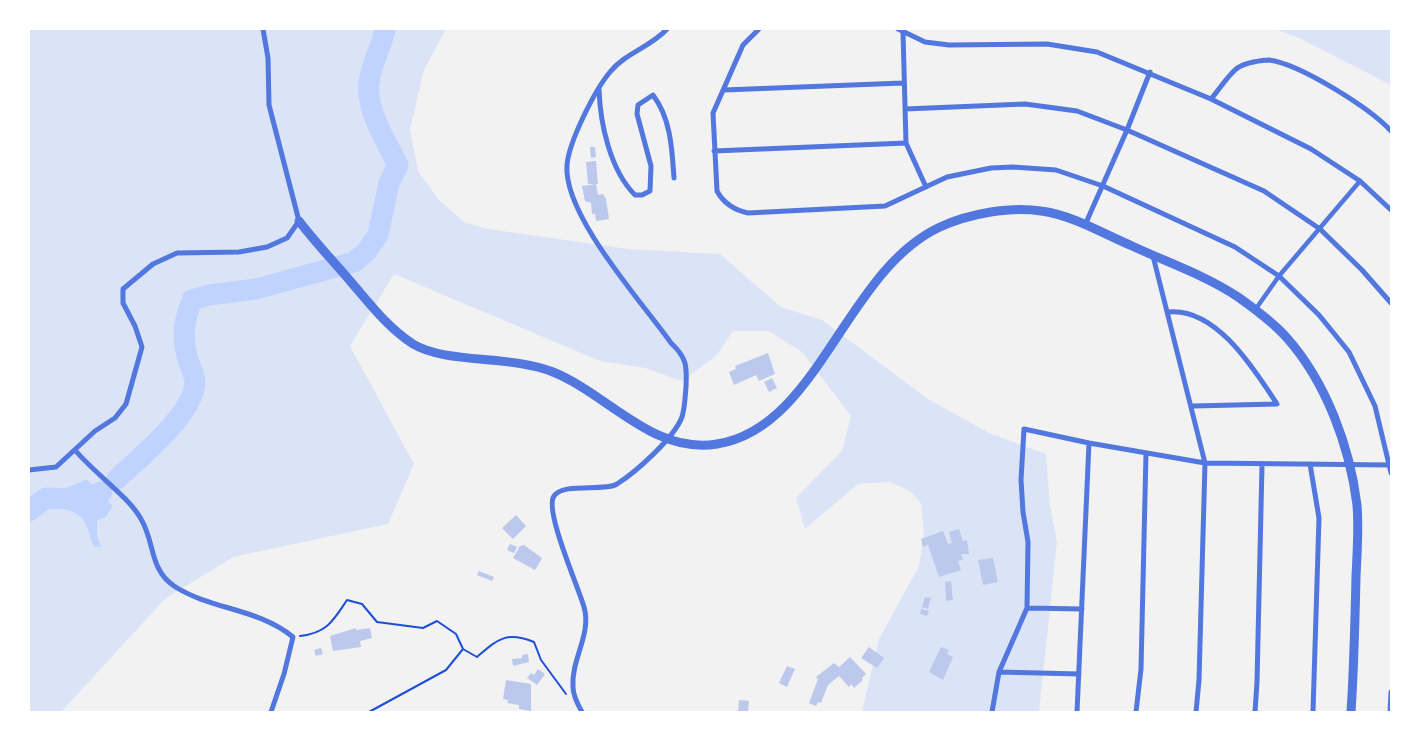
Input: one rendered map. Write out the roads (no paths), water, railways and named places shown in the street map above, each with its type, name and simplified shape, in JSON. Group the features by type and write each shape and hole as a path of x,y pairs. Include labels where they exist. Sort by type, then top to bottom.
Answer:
{"street":[{"path":"264,29 268,58 268,105 300,221 307,232 380,315 402,336 418,347 440,354 519,362 552,371 581,386 658,436 691,446 714,445 744,438 769,422 799,388 883,270 908,246 940,227 986,212 1039,210 1085,225 1211,281 1255,310 1287,338 1309,370 1342,434 1350,464 1357,507 1351,712"},
{"path":"582,712 573,688 574,672 588,623 577,582 554,523 551,509 553,497 558,492 614,486 649,457 681,418 685,403 687,371 682,354 671,343 602,252 572,190 567,165 592,98 610,72 622,60 667,29"},
{"path":"759,29 743,45 713,113 717,192 723,201 740,212 748,213 878,207 899,200 947,178 970,172 1013,167 1056,170 1103,186 1235,247 1279,276 1318,314 1349,352 1375,406 1391,465 1391,474"},
{"path":"926,187 906,143 900,30 925,42 949,45 1047,44 1098,52 1150,72 1211,99 1311,149 1360,181 1391,210"},
{"path":"1211,99 1238,67 1268,60 1304,73 1339,92 1382,121 1391,131"},
{"path":"1085,225 1127,130 1150,72"},
{"path":"724,90 903,83"},
{"path":"599,89 600,119 610,150 626,186 635,195 642,195 650,190 651,166 637,114 638,105 653,95 663,108 672,147 674,178"},
{"path":"905,109 1025,104 1077,111 1127,130 1264,191 1320,229 1362,270 1391,303"},
{"path":"714,151 906,143"},
{"path":"1255,310 1279,276 1360,181"},
{"path":"29,470 56,467 95,431 115,418 126,404 142,347 136,326 123,303 123,289 153,264 178,253 239,252 267,247 287,238 300,221"},
{"path":"1153,256 1193,406 1205,463 1199,680 1196,712"},
{"path":"1168,312 1181,310 1200,319 1226,336 1248,360 1277,404 1193,406"},
{"path":"992,712 999,672 1027,608 1028,542 1023,512 1021,480 1024,429 1089,443 1205,463 1391,465"},
{"path":"1077,712 1089,443"},
{"path":"76,450 142,520 160,575 175,586 200,598 257,616 280,626 292,637 284,674 271,712"},
{"path":"1136,712 1141,669 1146,453"},
{"path":"1310,464 1319,518 1313,712"},
{"path":"1255,712 1262,465"},
{"path":"1027,608 1082,609"},
{"path":"999,672 1079,674"},
{"path":"1390,712 1391,692"}],"water":[{"path":"86,479 113,506 106,517 97,521 97,536 101,547 93,546 88,528 83,520 72,511 66,509 46,510 29,518 30,501 44,494 73,486"}],"waterway":[{"path":"117,479 176,421 193,394 195,379 187,356 184,334 192,300 209,295 256,289 354,262 366,252 378,235 389,183 398,165 376,122 370,99 370,77 385,29"},
{"path":"29,511 46,498 78,499 102,492"}]}
